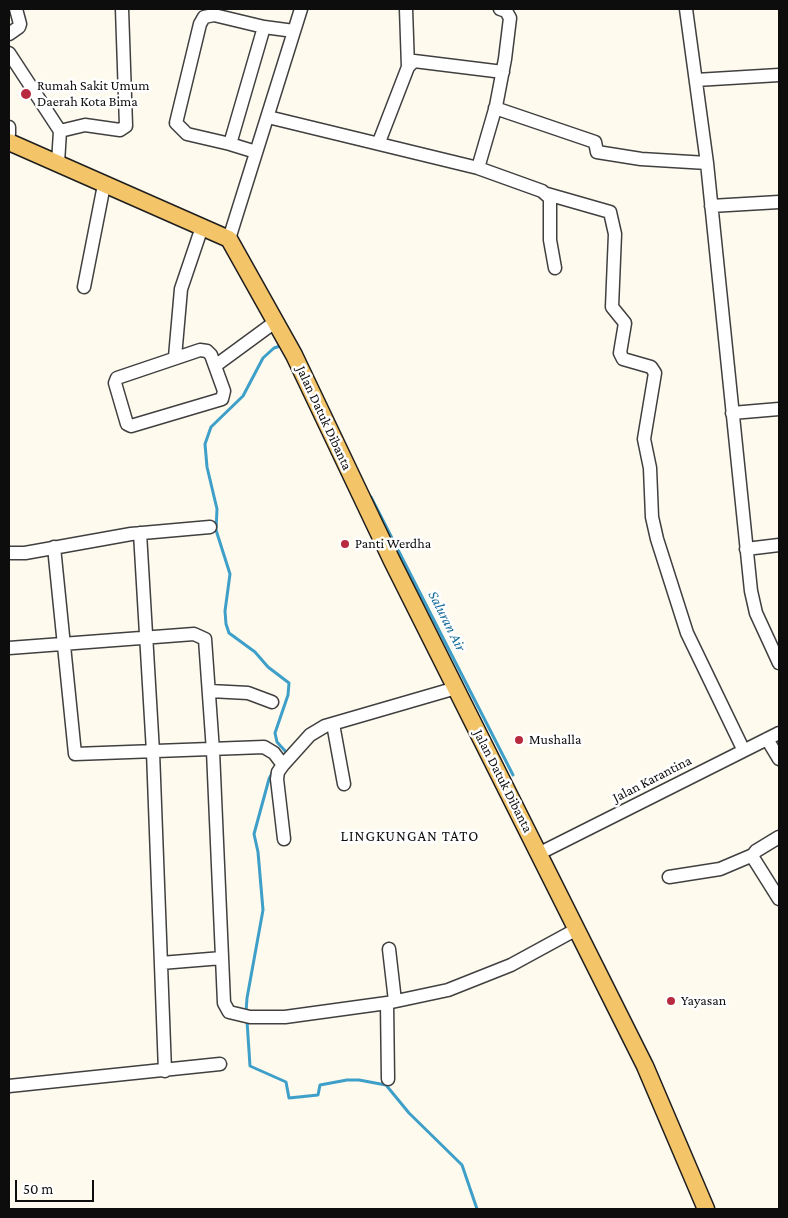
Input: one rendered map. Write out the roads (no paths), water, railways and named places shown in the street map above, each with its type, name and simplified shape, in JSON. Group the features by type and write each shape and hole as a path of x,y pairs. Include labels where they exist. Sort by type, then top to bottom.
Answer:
{"main road":[{"path":"9,142 229,239"},
{"name":"Jalan Datuk Dibanta","path":"229,239 291,350 392,561 578,928 645,1066 706,1209"}],"street":[{"path":"9,34 19,27 20,24 16,9"},
{"path":"60,130 85,125 120,130 126,126 122,9"},
{"path":"229,239 301,9"},
{"path":"379,142 408,67 406,9"},
{"path":"478,168 503,72 510,18 506,11 500,9"},
{"path":"686,9 707,163 746,549 756,614 779,663"},
{"path":"256,152 187,134 176,123 200,24 204,17 214,14 264,27 294,31"},
{"path":"230,144 264,27"},
{"path":"9,54 60,130 58,163"},
{"path":"408,67 417,60 503,72"},
{"path":"696,80 779,75"},
{"path":"495,108 595,142 597,152 626,157 707,163"},
{"path":"268,117 379,142 478,168 547,194 610,212 615,234 612,308 624,323 620,353 623,360 651,367 655,373 644,440 650,468 652,517 657,539 687,633 743,749"},
{"path":"9,127 9,134"},
{"path":"84,287 104,184"},
{"path":"547,194 550,198 550,240 555,268"},
{"path":"711,206 779,202"},
{"path":"175,357 181,290 202,227"},
{"path":"215,366 275,322"},
{"path":"203,350 211,355 215,366 224,394 222,399 129,426 126,422 116,380 175,357 203,350"},
{"path":"732,413 779,409"},
{"path":"9,553 24,553 140,534 210,527"},
{"path":"140,534 148,638 165,1071"},
{"path":"746,549 779,544"},
{"path":"54,547 75,754 264,748 274,753 283,765"},
{"path":"9,648 194,634 205,639 210,690 224,1002 229,1012 250,1018 285,1017 391,1002 448,990 492,974 578,928"},
{"path":"284,838 277,779 278,772 310,736 334,724 456,688"},
{"path":"210,690 248,694 272,702"},
{"path":"334,724 344,784"},
{"name":"Jalan Karantina","path":"540,852 743,749 779,733"},
{"path":"767,739 779,760"},
{"path":"669,877 720,869 753,855 779,837"},
{"path":"753,855 754,861 779,899"},
{"path":"388,1079 391,1002 389,949"},
{"path":"161,963 222,958"},
{"path":"9,1086 220,1064"}],"waterway":[{"path":"283,345 274,348 263,358 243,396 211,427 205,444 207,467 217,509 216,530 230,574 225,611 226,624 229,633 255,652 268,667 289,683 288,695 275,733 277,742 286,752 285,754"},
{"name":"Saluran Air","path":"371,497 513,775"},
{"path":"246,1012 263,910 258,852 254,834 269,779 273,771"},
{"path":"247,1021 250,1066 286,1082 289,1098 318,1095 320,1085 347,1080 359,1080 386,1085 409,1113 462,1165 477,1209"}],"place":[{"name":"Rumah Sakit Umum Daerah Kota Bima","path":"26,94"},
{"name":"Panti Werdha","path":"345,544"},
{"name":"Mushalla","path":"519,740"},
{"name":"Yayasan","path":"671,1001"}],"district":[{"name":"LINGKUNGAN TATO","path":"410,836"}]}
